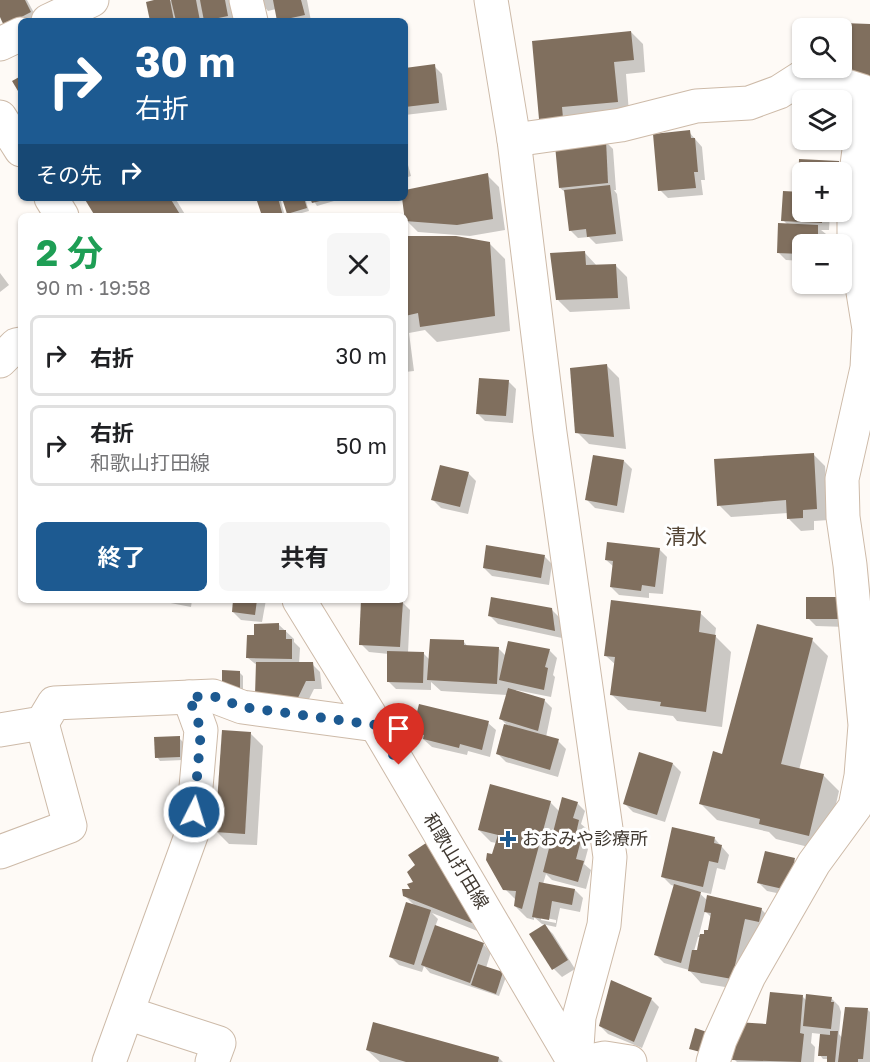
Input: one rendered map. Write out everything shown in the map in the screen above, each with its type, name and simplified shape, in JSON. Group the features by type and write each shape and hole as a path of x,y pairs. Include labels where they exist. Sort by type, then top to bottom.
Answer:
{"street":[{"path":"54,18 92,0"},
{"path":"246,0 250,18"},
{"path":"491,0 514,140 552,445 610,857 604,925 579,1017 575,1062"},
{"path":"0,44 18,35"},
{"path":"514,140 621,125 696,106 749,104 779,92 804,76 821,78 862,91 869,107 863,120 857,165 854,227 869,329 867,368 842,479 843,517 850,565 865,725 861,776 855,807 814,863 749,976 720,1040 713,1062"},
{"path":"0,117 18,145"},
{"path":"0,361 18,345"},
{"name":"和歌山打田線","path":"301,603 376,725 575,1062"},
{"path":"0,852 70,826 42,723 54,703 213,696 242,707 376,725"},
{"path":"109,1062 192,833 201,730 189,697"},
{"path":"0,730 42,723"},
{"path":"127,1013 219,1043 212,1062"},
{"path":"585,1062 605,1058 630,1062"}],"building":[{"path":"0,0 25,0 31,12 4,26 0,17"},
{"path":"170,0 173,18 149,18 146,2"},
{"path":"171,0 196,0 199,18 175,18"},
{"path":"200,0 225,0 228,16 203,18"},
{"path":"273,0 301,0 305,15 276,18"},
{"path":"852,23 870,24 870,77 852,76"},
{"path":"631,31 634,60 614,62 618,102 562,107 563,118 539,119 532,41"},
{"path":"435,64 439,103 408,107 408,68"},
{"path":"18,78 18,91 12,81"},
{"path":"690,130 691,138 695,138 698,172 694,172 696,188 658,191 653,134"},
{"path":"606,140 608,183 559,188 555,145"},
{"path":"799,159 839,161 839,162 799,162"},
{"path":"488,173 493,219 457,225 408,221 408,213 404,213 402,201 408,201 408,189"},
{"path":"610,185 616,234 587,237 586,229 569,231 564,190"},
{"path":"783,191 792,191 792,222 781,221"},
{"path":"86,201 172,201 179,213 93,213"},
{"path":"257,201 279,201 282,213 261,213"},
{"path":"283,201 305,201 307,208 287,213"},
{"path":"778,223 818,225 818,234 792,234 792,254 777,253"},
{"path":"408,236 456,236 490,242 495,316 420,327 418,313 408,315"},
{"path":"585,251 586,265 616,264 618,298 556,300 550,253"},
{"path":"607,364 614,437 575,433 570,368"},
{"path":"479,378 509,380 506,416 476,414"},
{"path":"814,453 817,509 803,510 803,518 787,519 786,500 717,506 714,459"},
{"path":"593,455 624,460 617,506 585,500"},
{"path":"440,465 469,472 460,507 431,500"},
{"path":"607,542 660,548 655,587 642,585 641,591 610,587 613,561 605,560"},
{"path":"486,545 545,555 541,578 483,568"},
{"path":"491,597 552,608 555,631 488,616"},
{"path":"806,597 838,597 838,619 806,619"},
{"path":"611,600 701,611 699,632 716,635 706,712 660,706 661,702 610,695 615,657 604,656"},
{"path":"233,603 257,603 255,615 232,612"},
{"path":"361,603 403,603 400,647 359,645"},
{"path":"279,623 279,630 286,630 286,639 292,639 292,659 246,658 247,635 254,635 254,624"},
{"path":"757,624 813,638 781,764 824,774 809,836 759,824 760,819 699,804 713,751 722,754"},
{"path":"430,639 464,640 464,645 499,647 497,684 427,680"},
{"path":"508,641 550,649 545,667 548,668 544,690 499,680"},
{"path":"387,651 424,652 423,683 387,682"},
{"path":"256,662 313,662 315,681 306,681 294,706 255,695"},
{"path":"222,670 240,671 240,691 222,691"},
{"path":"508,688 545,699 538,731 499,719"},
{"path":"419,704 489,721 482,750 460,744 459,748 423,739 424,735 412,732"},
{"path":"504,724 559,739 550,770 496,754"},
{"path":"222,730 251,732 245,834 215,832"},
{"path":"180,736 180,757 155,758 154,737"},
{"path":"639,752 673,763 657,815 623,804"},
{"path":"490,784 551,801 522,909 514,906 516,891 503,890 486,860 487,853 492,854 498,835 478,830"},
{"path":"562,797 578,802 573,818 579,820 575,838 581,840 576,859 584,861 578,882 543,872"},
{"path":"672,827 715,837 714,843 722,845 718,863 709,861 703,887 661,877"},
{"path":"429,841 478,919 472,923 403,896 402,889 410,889 407,884 413,882 407,872 415,865 408,855"},
{"path":"765,851 795,858 790,879 786,878 783,889 757,883"},
{"path":"539,882 575,889 572,905 552,901 549,920 532,917"},
{"path":"674,884 701,892 681,963 654,955"},
{"path":"707,895 762,908 759,922 745,919 732,979 688,971 692,950 697,950 700,934 708,930 711,913 704,912"},
{"path":"406,902 431,910 414,965 389,957"},
{"path":"545,924 568,960 552,970 529,934"},
{"path":"435,925 484,943 470,983 421,965"},
{"path":"478,964 503,972 496,994 471,985"},
{"path":"611,980 652,998 634,1042 599,1026"},
{"path":"770,992 803,995 800,1033 804,1034 801,1062 732,1060 736,1022 766,1024"},
{"path":"806,994 832,997 831,1002 834,1002 831,1029 803,1026"},
{"path":"845,1007 868,1008 863,1059 858,1059 858,1062 838,1062"},
{"path":"373,1022 499,1057 498,1062 406,1062 366,1050"},
{"path":"695,1028 710,1033 704,1053 689,1049"},
{"path":"830,1031 838,1031 835,1062 827,1062 827,1056 818,1056 820,1034 830,1035"}],"place":[{"name":"おおみや診療所","path":"508,839"}],"district":[{"name":"清水","path":"686,537"}],"route":[{"path":"194,812 201,730 189,697 213,696 242,707 376,725 399,765"}]}
